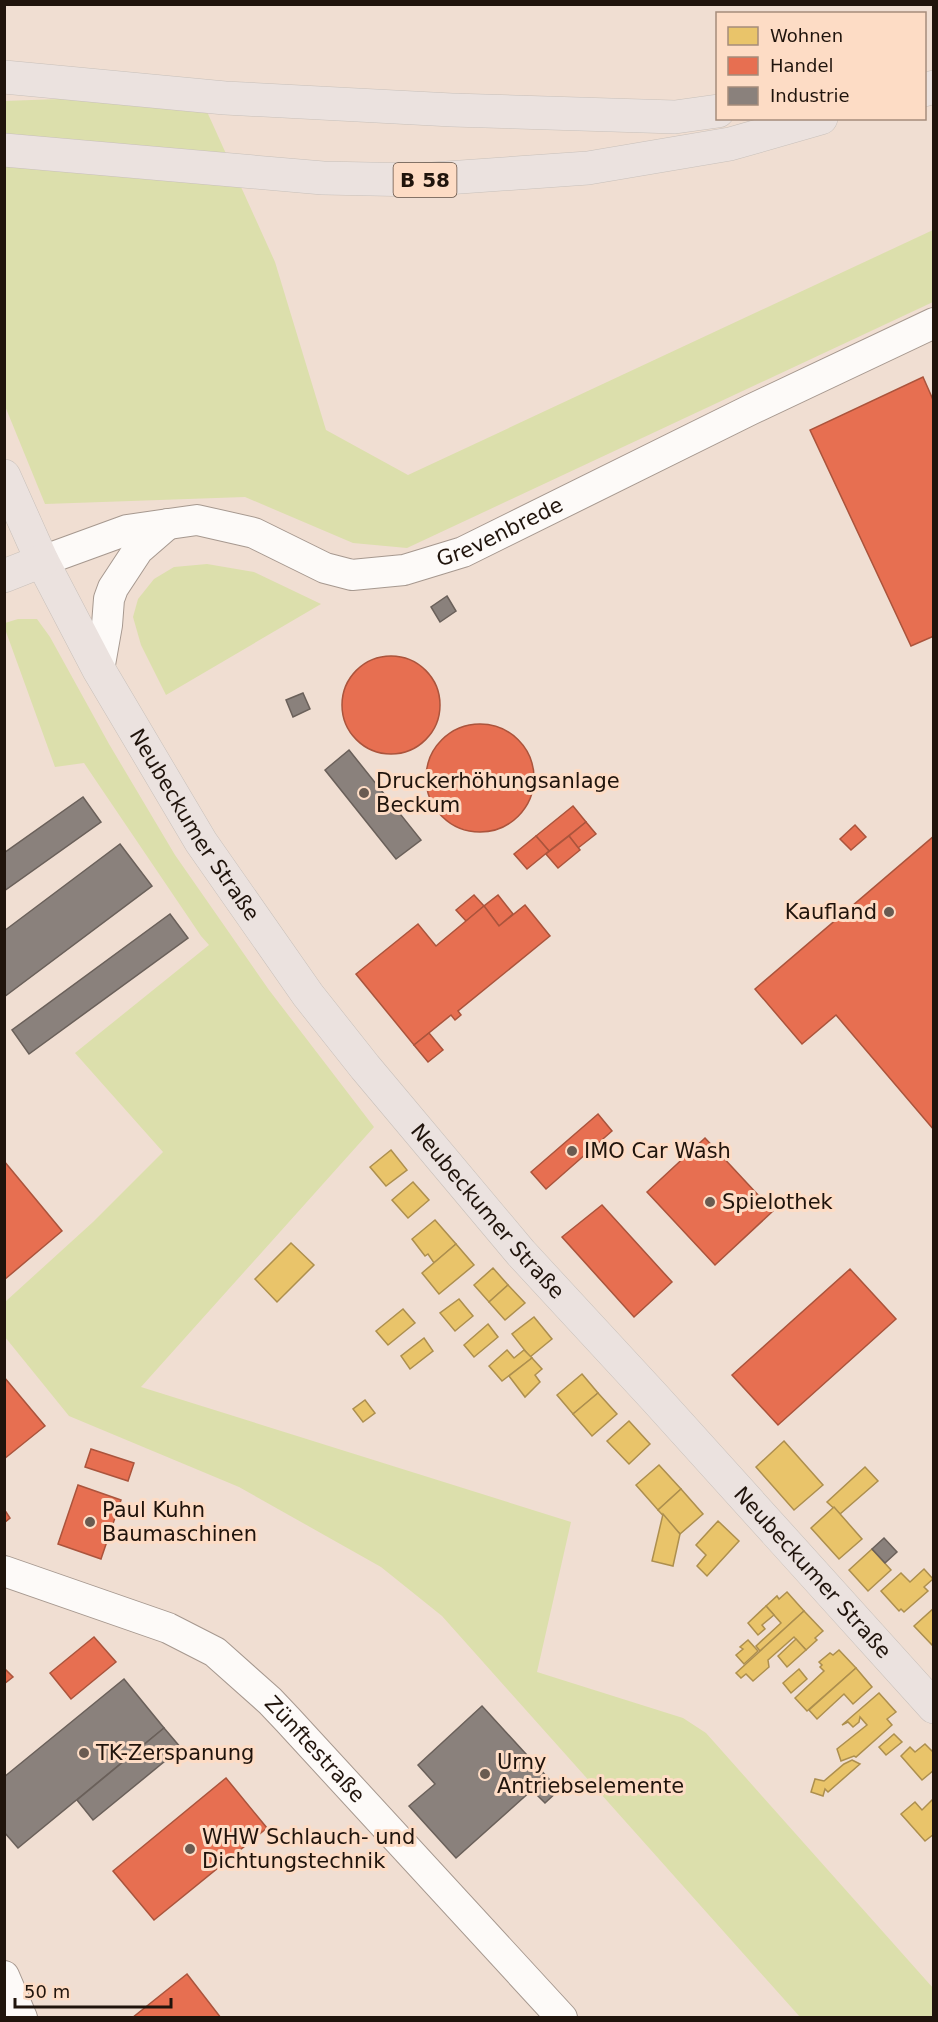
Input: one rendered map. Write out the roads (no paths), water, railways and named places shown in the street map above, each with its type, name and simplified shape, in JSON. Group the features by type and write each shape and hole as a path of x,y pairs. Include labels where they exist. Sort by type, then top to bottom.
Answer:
{"main road":[{"path":"4,77 225,98 452,110 675,117 716,111"},
{"name":"B 58","path":"4,150 323,178 418,180 588,168 730,144 814,120"},
{"name":"Neubeckumer Straße","path":"4,476 42,561 99,670 201,842 273,948 365,1067 521,1253 933,1707"},
{"path":"4,576 42,561"}],"street":[{"name":"Grevenbrede","path":"42,561 127,530 198,520 254,533 325,568 352,575 404,570 462,552 933,323"},
{"path":"99,670 109,599 113,588 138,550 168,524"},
{"name":"Zünftestraße","path":"4,1571 168,1628 215,1652 270,1701 562,2018"},
{"path":"4,1976 22,2018"}],"place":[{"name":"Druckerhöhungsanlage Beckum","path":"364,793"},
{"name":"Kaufland","path":"889,912"},
{"name":"IMO Car Wash","path":"572,1151"},
{"name":"Spielothek","path":"710,1202"},
{"name":"Paul Kuhn Baumaschinen","path":"90,1522"},
{"name":"TK-Zerspanung","path":"84,1753"},
{"name":"Urny Antriebselemente","path":"485,1774"},
{"name":"WHW Schlauch- und Dichtungstechnik","path":"190,1849"}]}
